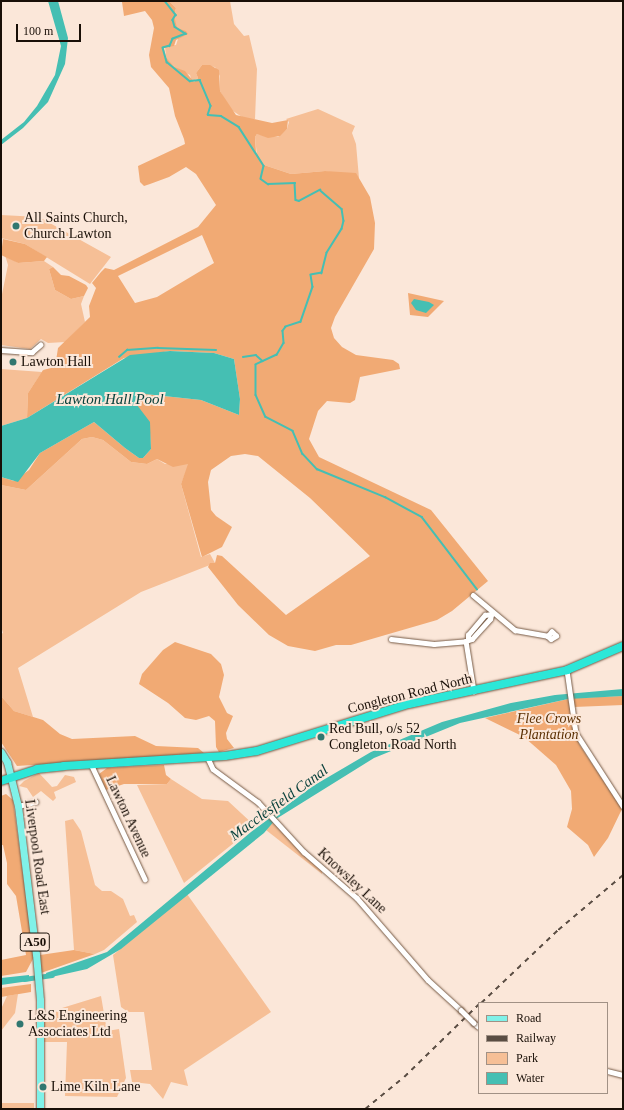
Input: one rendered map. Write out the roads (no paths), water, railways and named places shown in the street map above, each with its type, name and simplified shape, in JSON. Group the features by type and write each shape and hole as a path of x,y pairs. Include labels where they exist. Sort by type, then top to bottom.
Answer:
{"highway":[{"name":"Congleton Road North","path":"1,781 11,777 64,766 92,766 207,756 225,756 276,746 380,712 567,670 623,646"}],"main road":[{"name":"A50","path":"1,752 11,777"},
{"name":"Liverpool Road East","path":"11,777 18,806 40,1000 40,1109"}],"street":[{"path":"1,350 32,352 40,345"},
{"path":"473,595 491,613 505,624 521,633 548,636"},
{"path":"392,639 434,644 467,641 472,639 490,619 491,613"},
{"path":"467,641 474,691"},
{"path":"567,670 576,733 623,806"},
{"name":"Knowsley Lane","path":"207,756 213,769 232,781 270,816 304,852 357,898 428,980 478,1025"},
{"name":"Lawton Avenue","path":"92,766 145,878"},
{"path":"18,806 36,802"},
{"path":"608,1071 623,1075"}],"water":[{"path":"48,1 58,1 68,38 65,64 48,102 23,128 1,145 1,140 24,122 37,106 55,75 61,46"},
{"path":"414,299 429,302 434,305 426,313 416,310 411,303"},
{"name":"Lawton Hall Pool","path":"170,351 214,353 234,359 240,399 239,415 201,400 145,394 137,405 150,422 151,449 143,458 139,458 125,448 94,422 40,453 18,482 1,477 1,426 27,418 130,355"},
{"path":"623,689 623,696 568,699 460,723 374,758 276,819 264,833 121,949 87,969 47,978 46,973 107,952 251,832 313,786 371,752 442,722 511,703 555,695"},
{"path":"29,975 29,981 1,985 1,978"}],"waterway":[{"path":"165,1 176,15 173,20 175,27 186,34 173,39 170,46 163,48 167,62 190,81 200,80 211,106 208,115 221,116 239,127 264,166 261,179 268,184 295,183 296,200 299,201 320,190 342,209 344,221 342,229 327,253 322,273 311,275 313,287 301,322 286,327 283,331 284,343 277,355 256,365 256,395 266,417 293,431 303,454 317,469 385,497 422,517 477,589"},
{"path":"119,357 127,350 158,348 216,350"},
{"path":"243,357 256,355 263,361"},
{"name":"Macclesfield Canal","path":"24,979 52,975"}],"railway":[{"path":"482,1002 558,930 623,875"},
{"path":"365,1109 404,1077 478,1005"}],"place":[{"name":"All Saints Church, Church Lawton","path":"16,226"},
{"name":"Lawton Hall","path":"13,362"},
{"name":"Red Bull, o/s 52 Congleton Road North","path":"321,737"},
{"name":"L&S Engineering Associates Ltd","path":"20,1024"},
{"name":"Lime Kiln Lane","path":"43,1087"}],"park label":[{"name":"Flee Crows Plantation","path":"549,728"}]}
